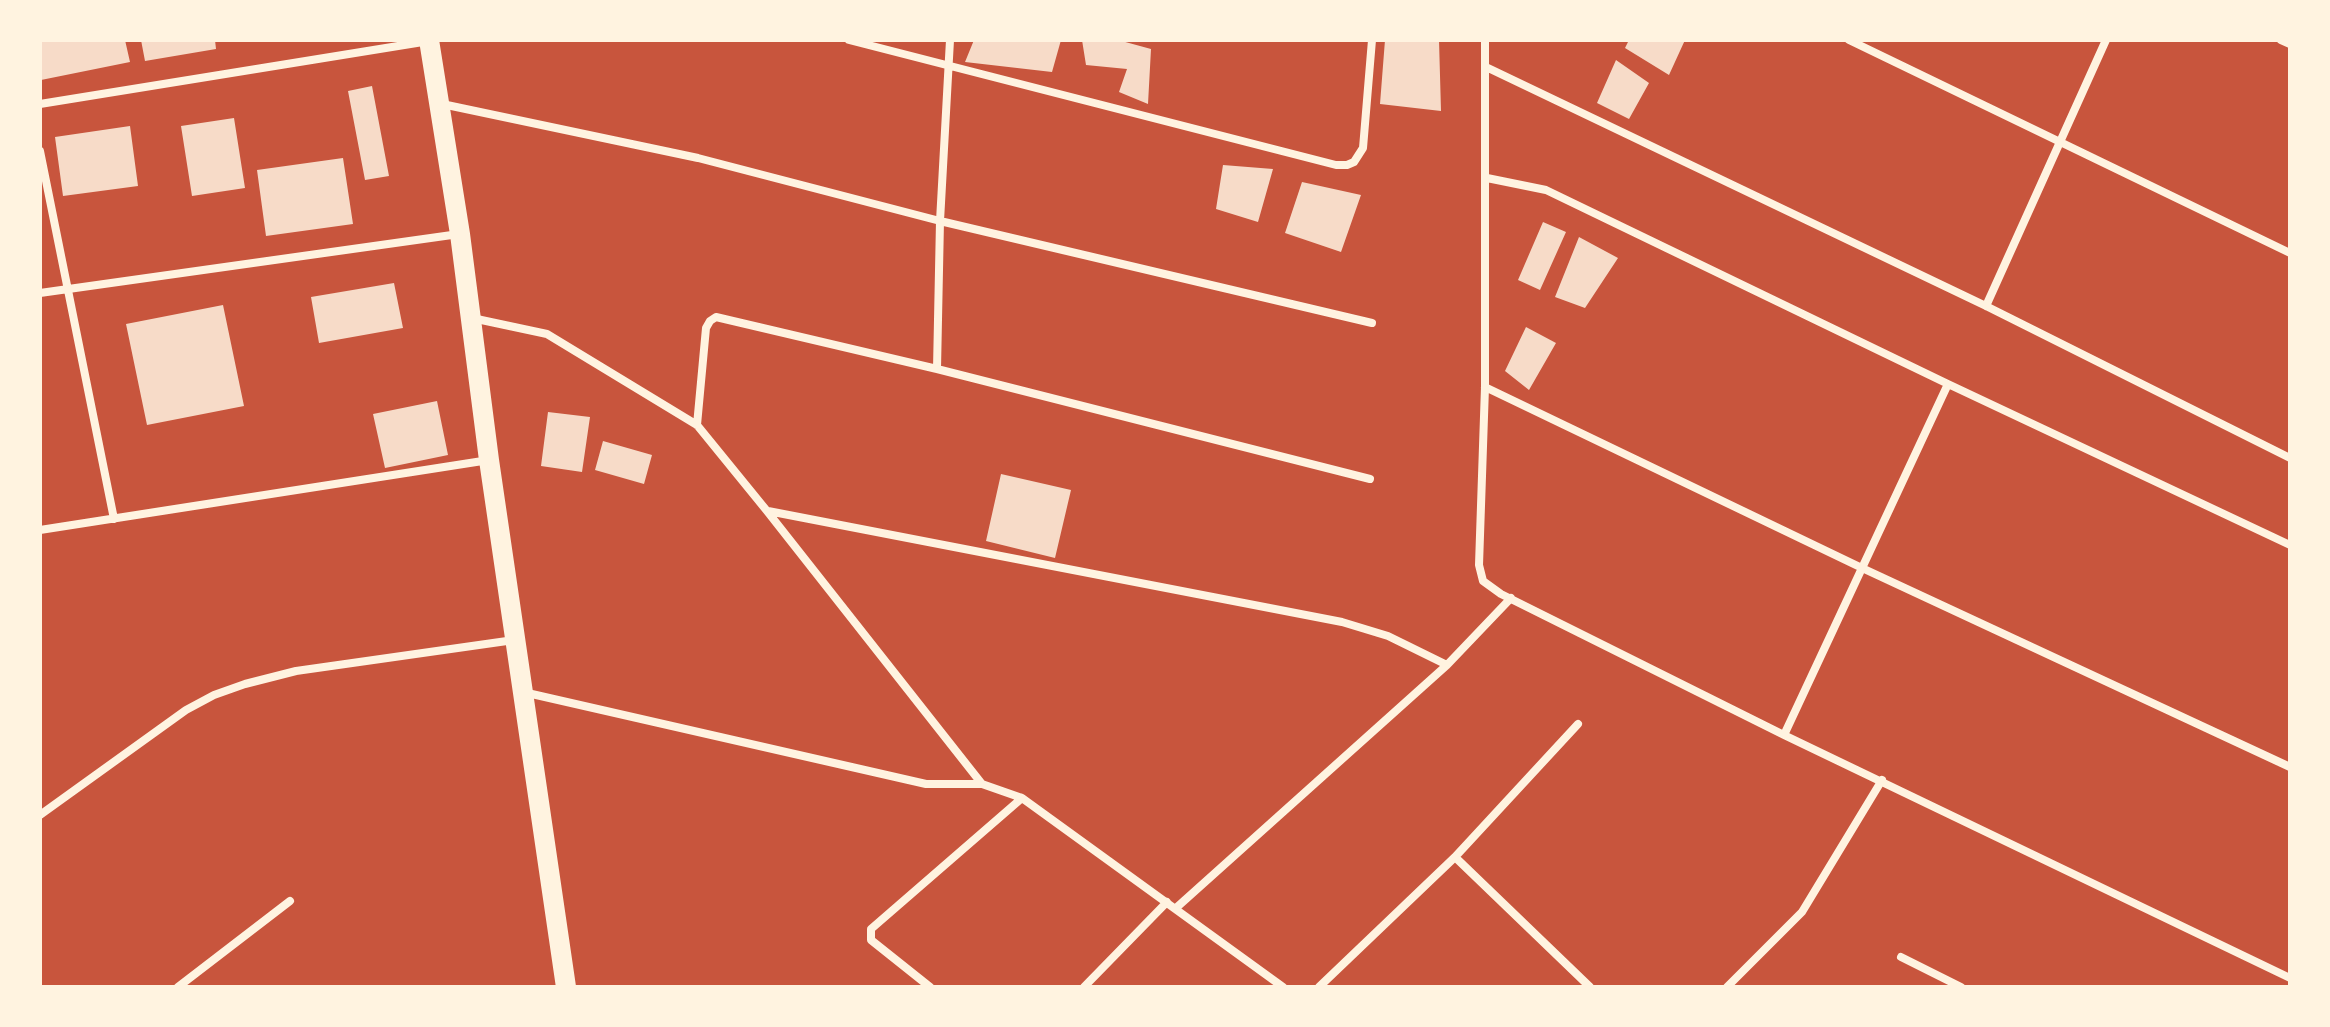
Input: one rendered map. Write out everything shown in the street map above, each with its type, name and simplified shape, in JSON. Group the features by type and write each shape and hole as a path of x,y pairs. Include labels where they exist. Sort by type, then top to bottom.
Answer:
{"main road":[{"path":"429,40 460,234 514,640 566,987"}],"street":[{"path":"40,104 429,40"},
{"path":"849,40 1321,161 1347,165 1360,156 1363,148 1372,40"},
{"path":"937,369 940,221 950,40"},
{"path":"1485,40 1485,387 1479,565 1483,581 1492,589 1784,735 2290,978"},
{"path":"1849,40 2290,253"},
{"path":"1986,306 2106,40"},
{"path":"2281,40 2290,44"},
{"path":"1486,67 1986,306 2290,458"},
{"path":"437,103 698,158 940,221 1372,323"},
{"path":"40,151 114,519"},
{"path":"1487,178 1546,190 2290,545"},
{"path":"40,293 460,234"},
{"path":"697,425 706,328 716,317 937,369 1370,479"},
{"path":"471,318 547,334 697,425 982,784"},
{"path":"1784,735 1948,384"},
{"path":"1485,387 1862,568 2290,767"},
{"path":"40,530 489,460"},
{"path":"767,511 1342,622 1388,636 1447,665"},
{"path":"1084,987 1172,905 1447,665 1511,598"},
{"path":"40,815 186,710 234,687 296,671 514,640"},
{"path":"523,692 926,784 982,784 1022,798 1283,987"},
{"path":"1319,987 1455,857 1578,724"},
{"path":"1727,987 1802,912 1882,780"},
{"path":"930,987 871,940 871,929 1022,798"},
{"path":"1455,857 1590,987"},
{"path":"178,987 290,901"},
{"path":"1901,957 1961,987"}],"building":[{"path":"40,40 125,40 130,62 41,80"},
{"path":"141,40 215,40 216,49 145,61"},
{"path":"974,40 1061,40 1052,72 965,62"},
{"path":"1082,40 1118,40 1151,49 1148,104 1119,92 1127,69 1086,65"},
{"path":"1385,40 1439,40 1441,111 1380,104"},
{"path":"1629,40 1685,40 1669,75 1625,48"},
{"path":"1616,60 1649,83 1629,119 1597,103"},
{"path":"372,86 389,176 365,180 348,91"},
{"path":"234,118 245,188 192,196 181,126"},
{"path":"130,126 138,186 63,196 55,137"},
{"path":"343,158 353,224 266,236 257,170"},
{"path":"1223,165 1273,169 1258,222 1216,209"},
{"path":"1302,182 1361,195 1341,252 1285,233"},
{"path":"1543,222 1566,232 1540,290 1518,280"},
{"path":"1579,237 1618,258 1585,308 1555,297"},
{"path":"394,283 403,328 319,343 311,297"},
{"path":"223,305 244,406 147,425 126,324"},
{"path":"1526,327 1556,343 1529,390 1505,371"},
{"path":"437,401 448,455 385,468 373,414"},
{"path":"548,412 590,417 582,472 541,466"},
{"path":"603,441 652,455 644,484 595,470"},
{"path":"1001,474 1071,490 1055,558 986,541"}]}
